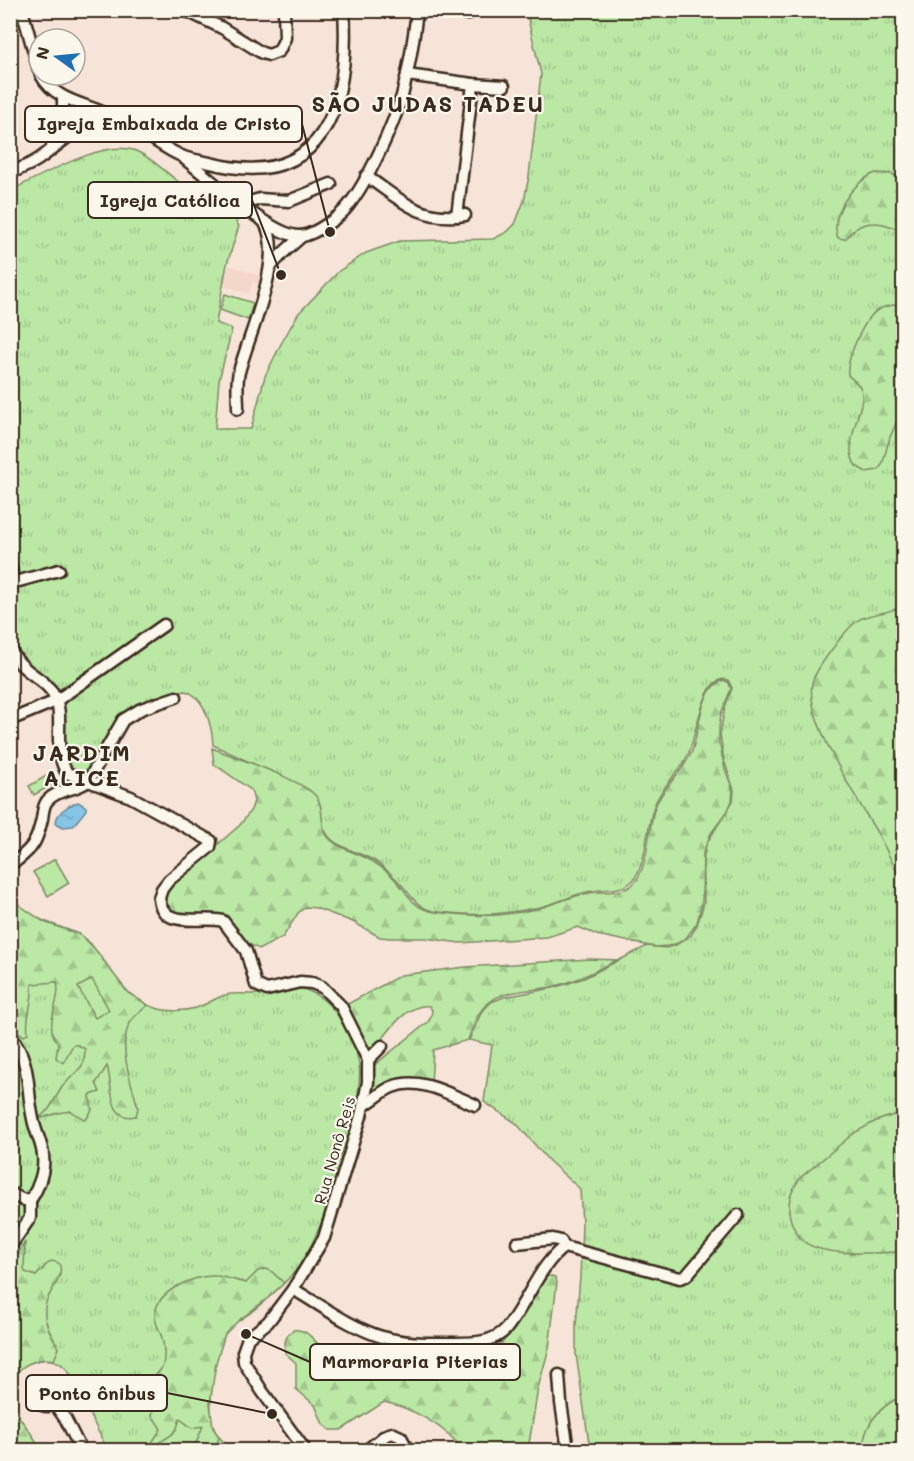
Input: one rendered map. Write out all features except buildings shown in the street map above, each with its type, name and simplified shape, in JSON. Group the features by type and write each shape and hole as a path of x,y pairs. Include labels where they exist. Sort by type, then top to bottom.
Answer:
{"street":[{"path":"22,10 27,28"},
{"path":"185,10 209,16 262,53 275,54 279,51 285,38 284,10"},
{"path":"183,157 221,166 263,169 285,164 310,149 329,120 338,96 344,66 344,10"},
{"path":"271,266 302,236 323,226 343,212 366,176 398,107 417,10"},
{"path":"451,10 468,14"},
{"path":"406,75 504,86"},
{"path":"366,176 420,212 433,216 461,215 473,84"},
{"path":"50,87 63,98 111,115 132,126 183,157 265,223 282,231 302,236"},
{"path":"48,151 63,121 63,98"},
{"path":"80,104 85,127"},
{"path":"63,121 71,135"},
{"path":"10,173 40,159 48,151 85,127 104,122 122,122"},
{"path":"243,204 260,199 289,201 331,184"},
{"path":"238,409 238,375 271,266 270,241 265,223"},
{"path":"10,564 12,583 10,598"},
{"path":"12,583 59,570"},
{"path":"10,720 56,701 164,625"},
{"path":"10,647 18,663 51,691 56,701 59,749 63,766 69,774 88,781"},
{"path":"16,861 30,850 37,839 45,804 56,793 81,787 88,781 123,720 141,709 176,697"},
{"name":"Rua Nonô Reis","path":"88,781 130,797 209,839 211,846 164,886 159,898 164,910 177,919 223,921 246,951 254,982 261,989 270,990 300,982 322,987 341,1006 368,1060 368,1082 364,1105 326,1232 293,1289 268,1322 248,1338 243,1355 244,1362 262,1391 305,1450"},
{"path":"10,1035 16,1042 26,1065 32,1115 43,1154 42,1176 30,1200 30,1218 10,1247"},
{"path":"368,1060 382,1046"},
{"path":"364,1105 390,1088 408,1083 435,1088 475,1105"},
{"path":"10,1193 23,1200 30,1200"},
{"path":"517,1243 554,1239 561,1241 564,1247 680,1278 686,1276 738,1215"},
{"path":"293,1289 368,1332 384,1337 435,1343 487,1341 496,1338 508,1326 552,1257 564,1247"},
{"path":"559,1375 568,1450"},
{"path":"54,1403 66,1420 81,1450"},
{"path":"367,1450 392,1432 401,1437 408,1450"}],"shaded area":[{"path":"229,265 261,276 258,284 253,282 249,294 223,286"}],"green space":[{"path":"523,11 903,11 903,1450 590,1450 576,1354 582,1224 580,1189 549,1161 516,1123 484,1102 492,1045 469,1040 481,1013 491,1002 504,997 553,988 584,978 647,946 666,948 676,945 691,935 704,903 703,862 706,844 733,801 734,790 724,760 720,734 725,707 732,688 728,680 719,680 712,686 701,709 687,757 657,799 651,814 643,859 632,881 614,889 587,892 524,910 492,914 460,914 426,909 416,902 396,878 378,863 331,839 322,823 318,801 309,790 213,745 206,713 198,699 185,691 150,699 129,708 108,733 88,774 74,769 67,761 65,753 64,701 151,642 144,633 60,689 23,661 11,637 17,574 16,561 11,548 11,190 71,161 105,150 120,148 144,155 182,184 233,217 239,226 227,264 216,323 232,329 219,380 215,429 251,429 265,376 281,344 298,314 339,271 366,253 400,241 493,239 507,232 515,224 524,201 529,176 541,74 528,19"},
{"path":"876,173 892,174 903,181 903,232 888,225 871,223 858,227 845,239 838,238 837,219 845,200 860,183"},
{"path":"225,294 253,303 248,320 220,310"},
{"path":"903,304 903,408 890,437 882,465 878,470 866,472 856,466 852,457 852,436 862,396 860,387 848,375 848,368 858,338 874,313 886,307"},
{"path":"903,605 903,885 825,739 812,699 812,683 831,650 857,621"},
{"path":"724,680 729,683 731,689 721,714 719,742 733,790 732,801 727,812 711,833 703,853 702,903 697,923 686,938 678,943 655,947 597,935 578,927 547,937 460,943 425,938 390,938 380,937 353,922 316,908 306,907 298,913 283,937 260,949 248,943 234,925 225,918 172,911 164,901 169,887 240,825 251,810 254,801 251,790 214,764 212,748 281,775 315,795 320,805 323,827 328,837 338,845 381,867 394,878 413,901 428,910 465,915 506,914 543,907 588,893 628,888 638,878 642,869 655,807 692,751 705,700 716,684"},
{"path":"48,775 53,784 34,795 29,786"},
{"path":"55,859 69,883 48,896 33,872"},
{"path":"10,894 31,915 85,938 122,986 146,1004 165,1010 187,1010 200,1007 225,995 266,994 297,988 320,997 330,1006 352,1040 359,1064 355,1109 340,1170 318,1230 307,1254 286,1282 228,1329 219,1348 213,1376 211,1417 216,1433 233,1450 107,1450 76,1383 65,1368 51,1360 41,1360 24,1366 15,1376 11,1388"},
{"path":"10,894 15,902 44,922 81,935 94,948 128,993 148,1005 131,1021 125,1041 129,1076 138,1108 136,1116 127,1117 120,1114 116,1108 107,1066 96,1083 100,1092 90,1095 92,1110 86,1120 70,1111 38,1119 49,1109 62,1087 81,1067 84,1062 85,1049 73,1045 63,1063 56,1058 58,1044 52,1033 52,1019 57,982 32,984 28,1033 24,1036 14,1029 14,1016 10,1006"},
{"path":"590,959 617,960 568,982 513,993 492,1000 480,1013 468,1040 433,1050 431,1084 418,1082 367,1100 372,1067 428,1022 432,1010 429,1006 420,1007 402,1016 369,1057 344,1006 401,975 466,967"},
{"path":"92,979 109,1010 95,1018 78,987"},
{"path":"903,1112 903,1252 837,1252 824,1250 803,1241 793,1227 789,1210 791,1194 800,1178 854,1133 876,1121"},
{"path":"11,1195 23,1203 28,1212 11,1245"},
{"path":"25,1242 25,1272 36,1276 52,1261 59,1263 60,1274 46,1302 45,1319 59,1348 54,1360 38,1360 21,1369 12,1381 11,1387 11,1266"},
{"path":"265,1269 271,1271 284,1283 225,1334 216,1363 210,1403 213,1428 219,1437 215,1450 193,1450 203,1426 192,1428 180,1419 172,1435 158,1443 152,1450 147,1450 161,1429 152,1415 154,1402 152,1381 162,1368 164,1359 163,1341 155,1316 161,1299 177,1286 197,1278 219,1276 246,1283 258,1271"},
{"path":"545,1277 555,1277 557,1282 549,1348 538,1388 528,1450 463,1450 438,1426 406,1409 384,1402 341,1430 330,1430 323,1424 315,1405 296,1389 296,1363 285,1353 287,1337 293,1330 304,1332 325,1350 343,1355 383,1356 421,1345 459,1357 474,1358 487,1354 499,1346 518,1322 540,1283"},
{"path":"11,1397 17,1413 40,1450 11,1450"},
{"path":"11,1398 16,1413 34,1437 40,1450 11,1450"},
{"path":"894,1400 903,1401 903,1450 864,1450 865,1435 872,1421"}],"water":[{"path":"78,802 86,807 86,810 73,826 63,827 56,823 61,812"}],"place":[{"name":"Igreja Embaixada de Cristo","path":"330,232"},
{"name":"Igreja Católica","path":"281,275"},
{"name":"Marmoraria Piterias","path":"246,1334"},
{"name":"Ponto ônibus","path":"272,1414"}],"district":[{"name":"SÃO JUDAS TADEU","path":"428,103"},
{"name":"JARDIM ALICE","path":"82,764"}]}
